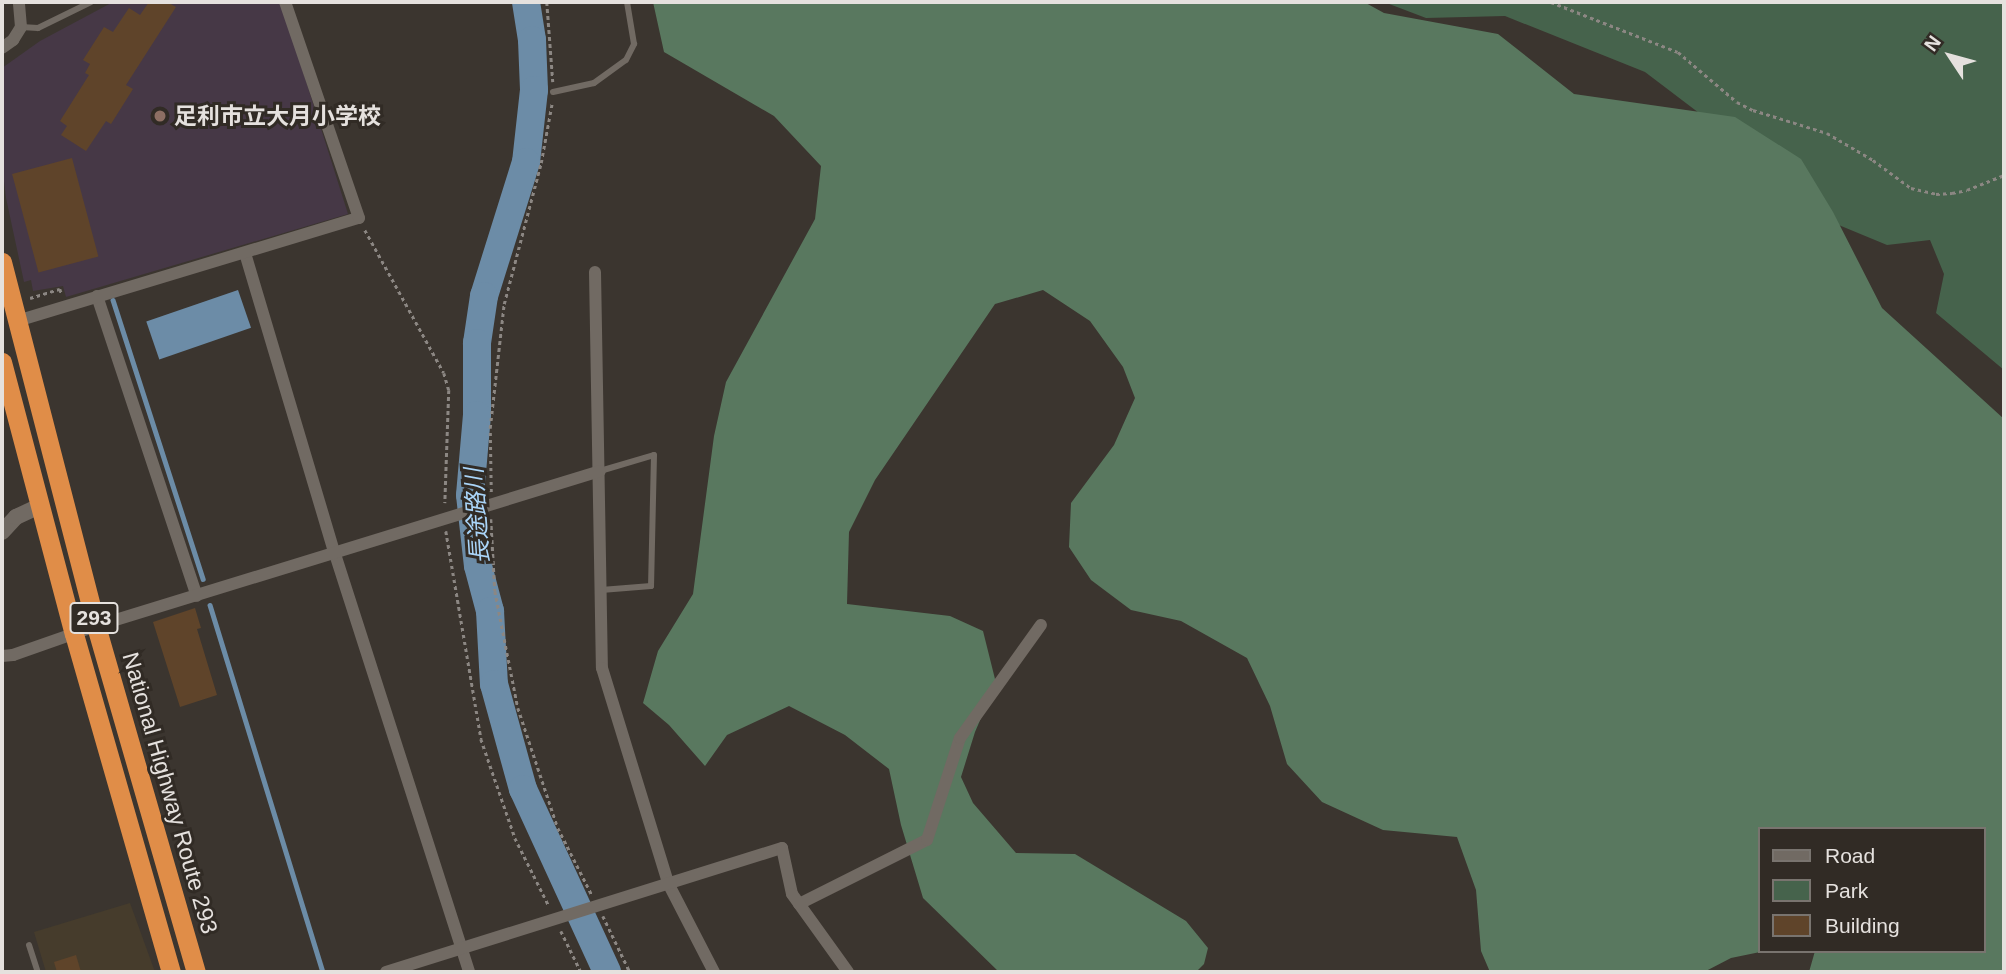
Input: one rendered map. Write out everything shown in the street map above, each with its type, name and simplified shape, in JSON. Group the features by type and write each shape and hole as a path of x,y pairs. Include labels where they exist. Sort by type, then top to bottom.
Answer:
{"highway":[{"name":"National Highway Route 293","path":"2,262 96,626 196,972"},
{"name":"293","path":"2,362 74,634 171,972"}],"street":[{"path":"2,48 13,40 21,27 19,2"},
{"path":"17,321 359,218 285,2"},
{"path":"245,253 335,554 469,972"},
{"path":"595,272 602,668 668,883 714,972"},
{"path":"97,296 197,596"},
{"path":"2,656 13,655 96,626 600,471"},
{"path":"2,532 16,517 40,506"},
{"path":"799,904 927,841 960,738 1041,625"},
{"path":"386,972 782,848 792,894 848,972"}],"lane":[{"path":"21,27 38,28 91,2"},
{"path":"553,92 594,83 626,60 634,44 627,2"},
{"path":"600,471 654,455 651,586 601,590"},
{"path":"29,945 38,972"}],"path":[{"path":"1551,2 1678,52 1737,102 1827,133 1873,160 1911,188 1936,194 1952,193 2004,175"},
{"path":"359,218 444,373 449,390 447,520 481,739 515,838 558,918 581,972"}],"shaded area":[{"name":"足利市立大月小学校","path":"113,2 281,2 348,214 66,297 63,286 33,291 31,280 24,282 6,198 2,165 2,68 40,41"},
{"path":"130,903 155,972 46,972 34,932"}],"green space":[{"path":"653,2 1364,2 1384,13 1498,34 1574,94 1735,117 1801,159 1833,212 1882,308 2004,419 2004,972 1809,972 1814,953 1985,953 1985,827 1758,827 1758,952 1731,958 1704,972 1490,972 1481,951 1476,890 1457,837 1383,830 1322,802 1287,764 1270,706 1247,658 1181,621 1131,610 1091,580 1069,547 1071,503 1114,445 1135,398 1123,367 1090,321 1043,290 995,304 875,480 849,532 847,604 950,616 983,631 996,683 975,732 961,777 973,803 1016,853 1075,854 1186,921 1208,948 1204,964 1196,972 999,972 923,898 901,825 889,769 845,735 789,706 727,735 705,766 669,725 643,703 658,651 693,594 714,436 726,382 815,219 821,166 774,116 664,52"},
{"path":"1384,2 2004,2 2004,370 1936,313 1944,274 1930,240 1887,245 1829,221 1728,135 1645,72 1505,16 1426,18"}],"water":[{"path":"238,290 251,328 159,359 146,322"}],"building":[{"path":"149,2 167,2 176,7 126,85 133,89 111,124 106,121 86,151 61,135 67,126 60,121 89,75 85,73 90,64 83,60 104,27 113,32 129,8 140,15"},
{"path":"72,158 98,257 39,273 12,174"},
{"path":"195,608 201,628 197,629 217,695 180,707 153,622"},
{"path":"76,955 81,972 57,972 54,962"}],"waterway":[{"name":"長途路川","path":"526,2 532,40 534,90 526,162 484,296 477,343 477,415 470,495 478,566 490,611 494,684 523,789 607,972"},
{"path":"113,300 203,579"},
{"path":"210,605 323,972"}],"place":[{"name":"足利市立大月小学校","path":"160,116"}]}
